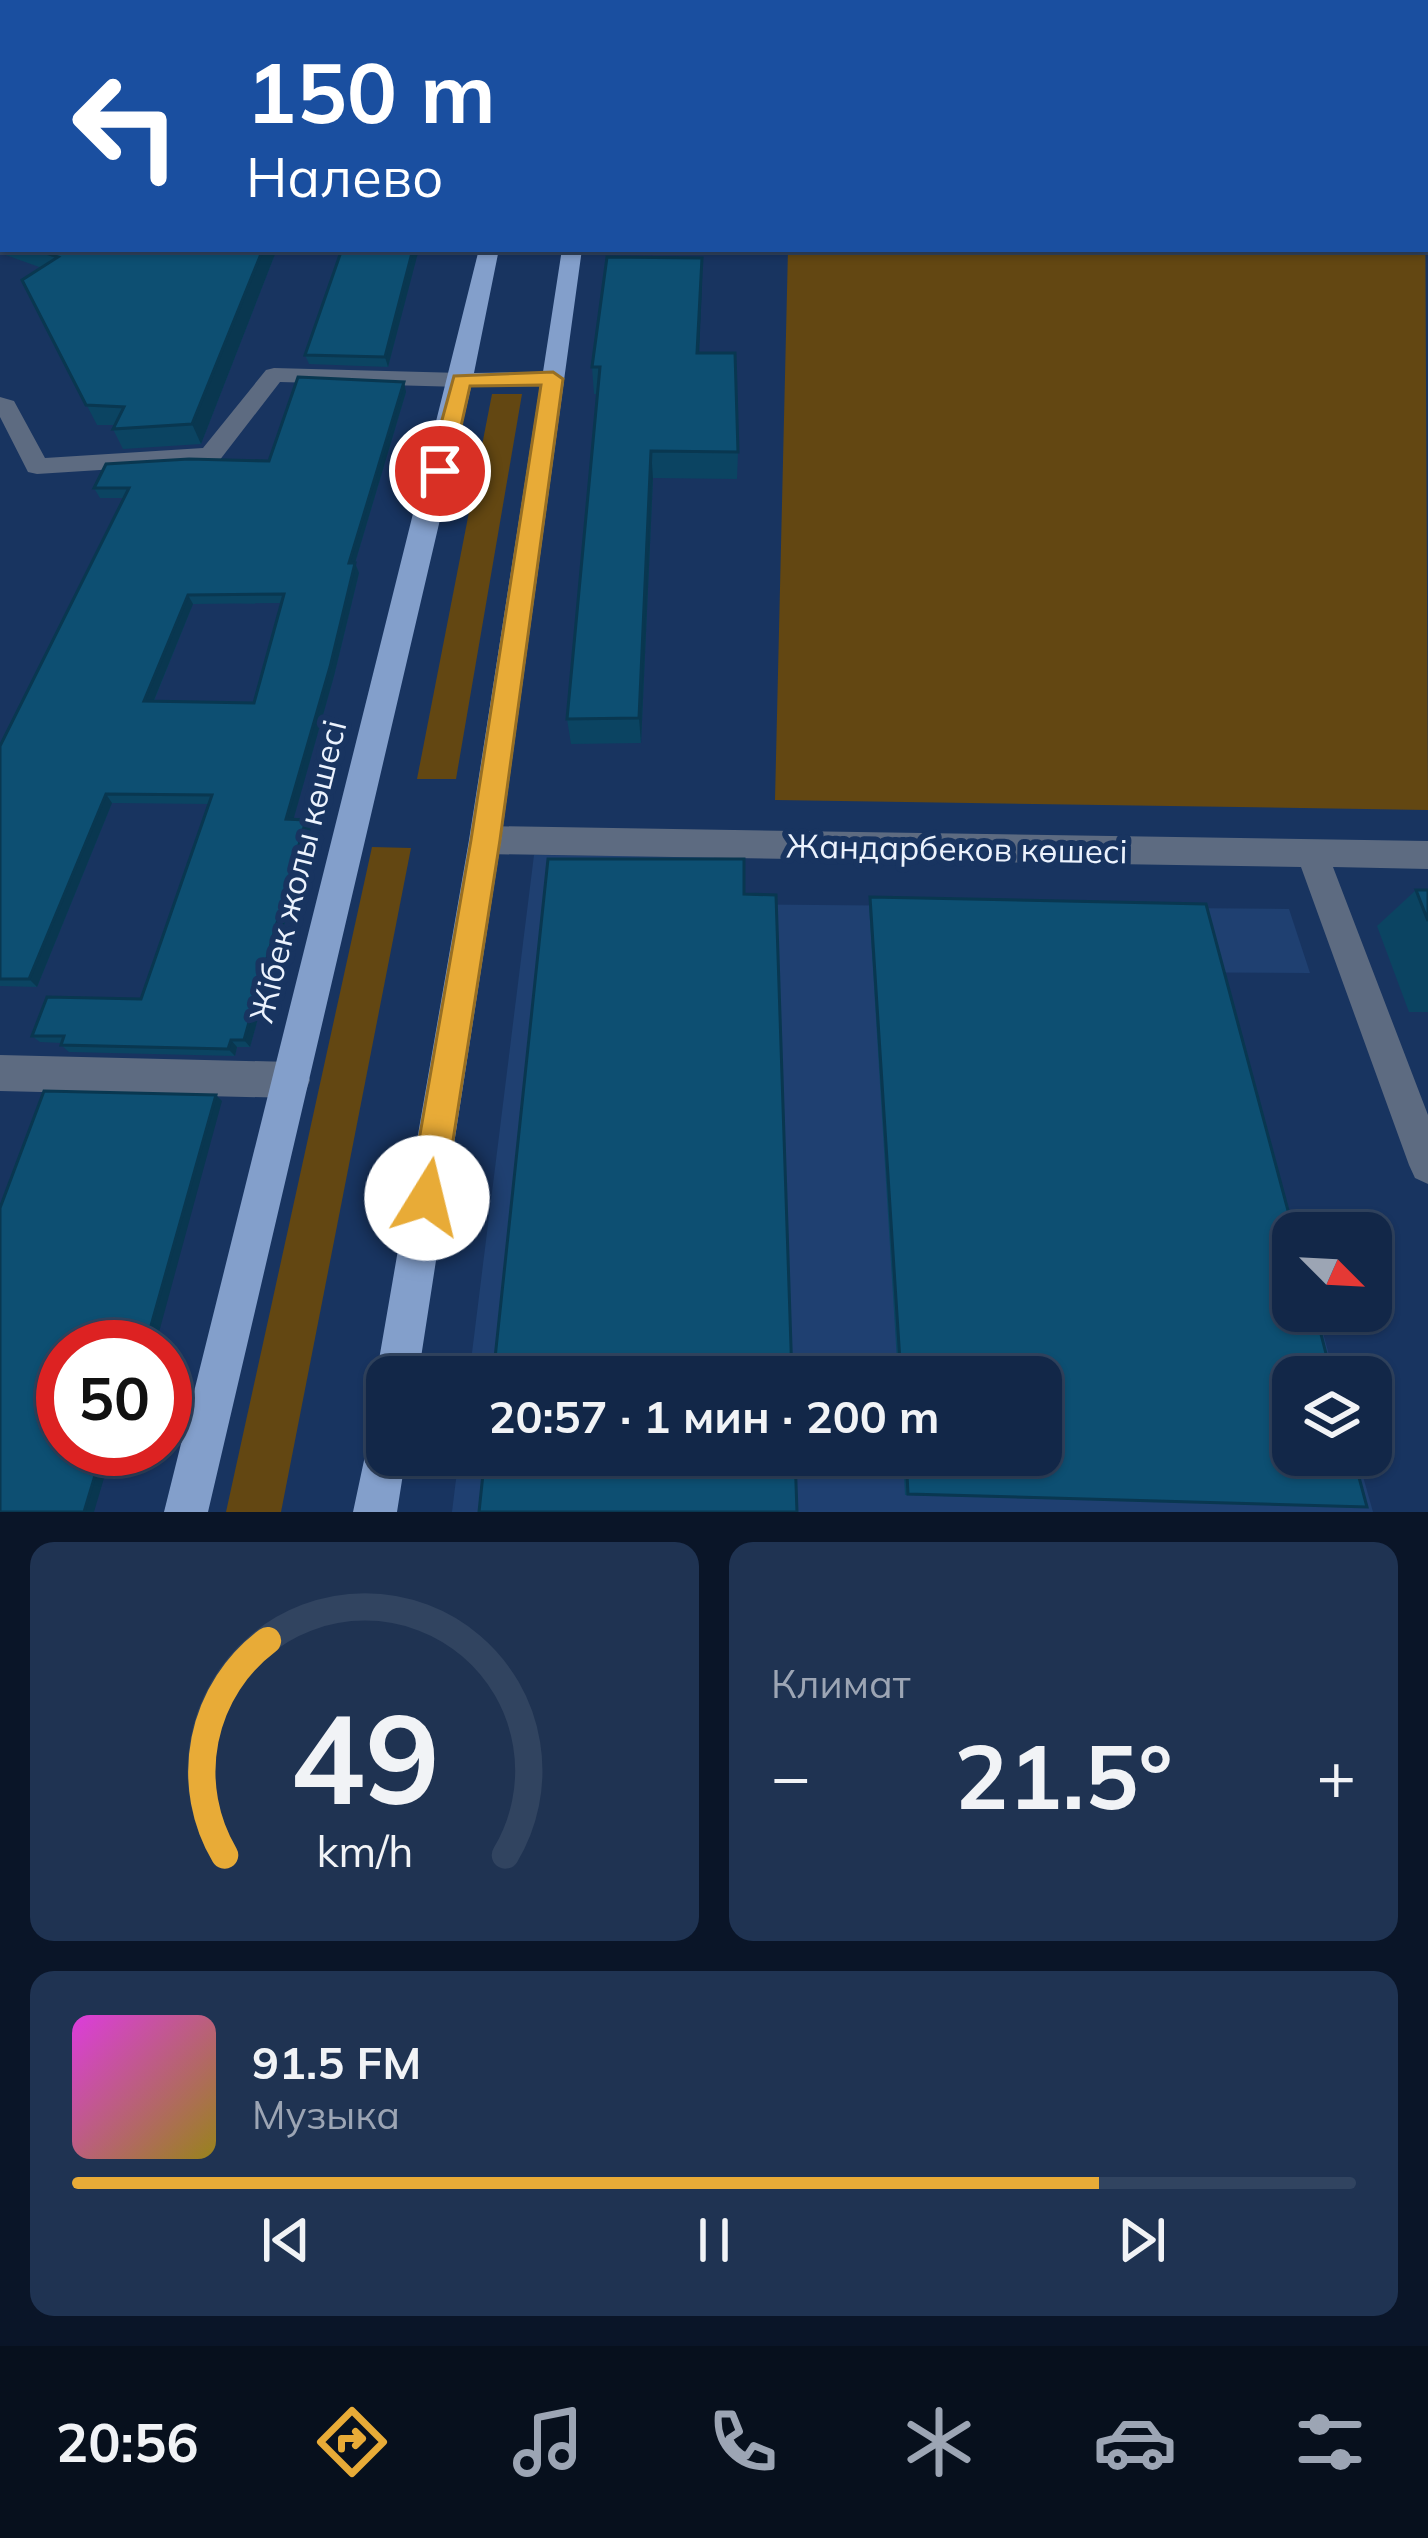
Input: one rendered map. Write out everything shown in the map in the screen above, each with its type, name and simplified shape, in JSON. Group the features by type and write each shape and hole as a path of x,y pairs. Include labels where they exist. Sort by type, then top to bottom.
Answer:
{"main road":[{"name":"Жібек жолы көшесі","path":"186,1512 488,252"},
{"path":"400,1356 485,840 572,252"},
{"path":"461,380 553,379"},
{"path":"375,1512 381,1476"}],"street":[{"path":"0,404 6,406 37,466 210,455 274,375 461,380"},
{"name":"Жандарбеков көшесі","path":"485,840 1428,855"},
{"path":"1312,854 1428,1165"},
{"path":"0,1072 292,1080"}],"shaded area":[{"path":"788,252 1425,252 1428,810 775,800"},
{"path":"492,394 522,394 456,779 417,779"},
{"path":"372,847 411,848 281,1512 226,1512"},
{"path":"534,855 714,857 714,904 1289,909 1310,973 1115,972 1244,1050 1289,1212 1272,1212 1272,1332 1323,1332 1329,1356 1272,1356 1272,1476 1363,1476 1373,1512 452,1512 456,1476 1062,1476 1062,1356 472,1356"}],"building":[{"path":"43,252 262,252 192,424 113,429 124,407 86,405 22,280 58,257"},
{"path":"341,252 412,252 385,357 305,355"},
{"path":"607,257 702,258 697,353 735,353 738,452 651,451 639,718 567,719 600,367 592,367"},
{"path":"298,377 404,382 349,563 355,563 330,667 286,819 306,820 244,1040 231,1040 228,1049 61,1045 64,1036 32,1036 47,997 141,999 212,795 106,794 29,979 0,979 0,746 129,488 94,488 106,464 269,461","holes":["284,594 254,703 144,701 188,595"]},
{"path":"548,859 744,859 744,894 776,895 791,1356 495,1356"},
{"path":"1416,890 1428,890 1428,921"},
{"path":"870,897 1206,904 1288,1212 1272,1212 1272,1332 1320,1332 1327,1356 1272,1356 1272,1476 1359,1476 1367,1507 908,1494 907,1476 1062,1476 1062,1356 900,1356"},
{"path":"44,1091 216,1095 153,1320 36,1320 36,1476 95,1476 84,1512 0,1512 0,1208"},
{"path":"483,1476 796,1476 797,1512 479,1512"}],"route":[{"path":"427,1198 553,379 461,380 440,471"}]}
